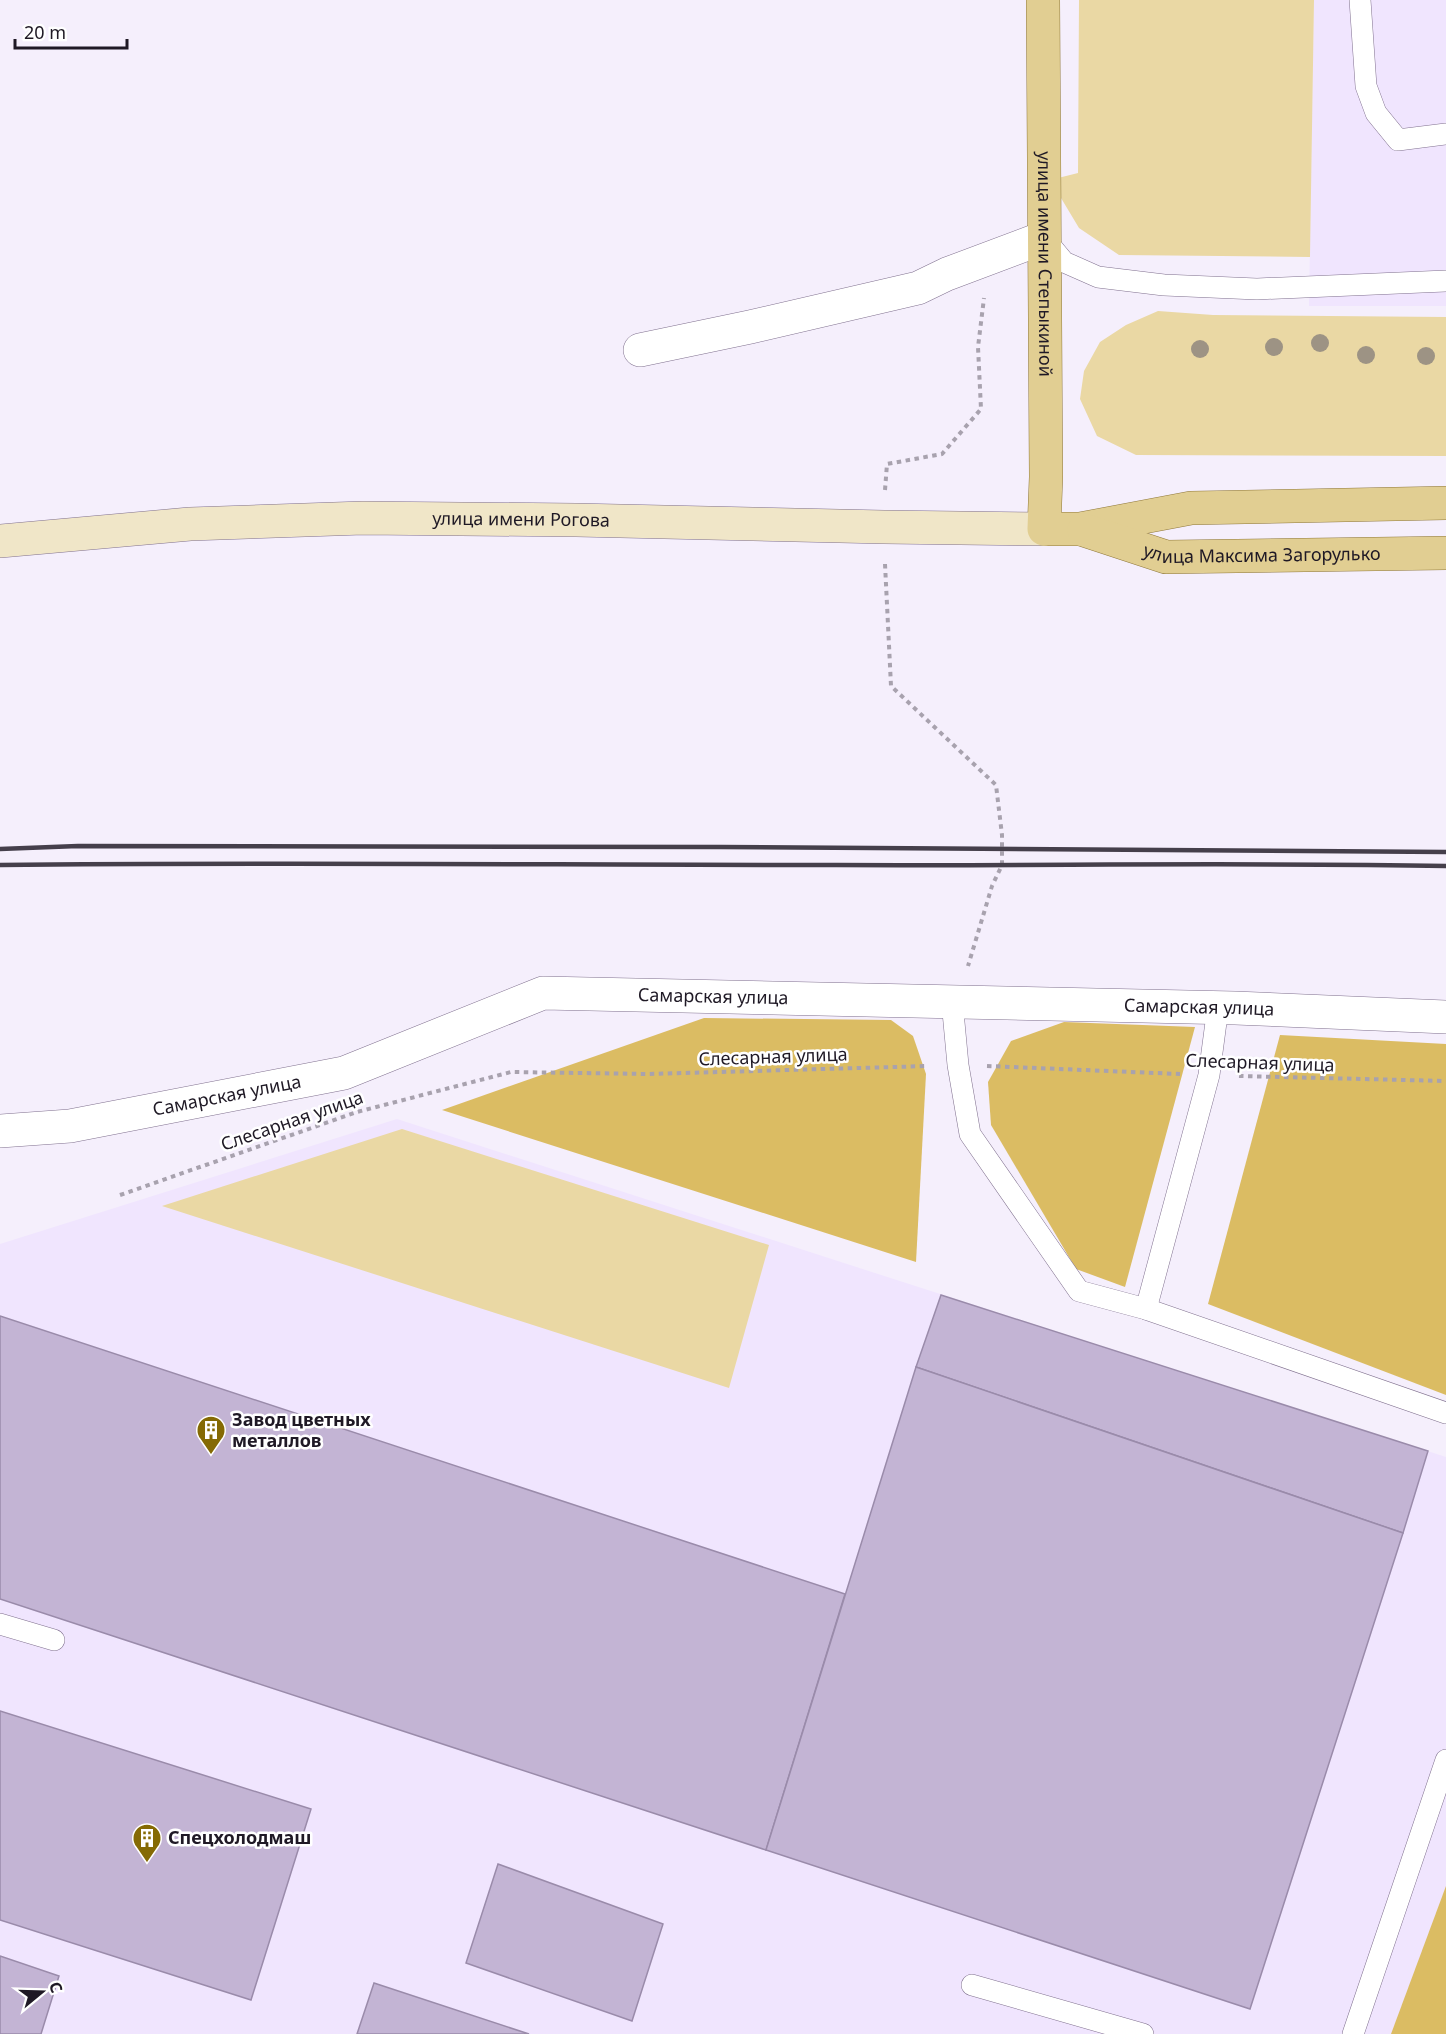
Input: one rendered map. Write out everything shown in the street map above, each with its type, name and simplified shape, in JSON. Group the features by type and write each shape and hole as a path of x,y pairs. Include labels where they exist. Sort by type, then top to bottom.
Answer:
{"main road":[{"name":"улица имени Степыкиной","path":"1043,0 1046,477 1044,529"},
{"name":"улица Максима Загорулько","path":"1044,529 1080,529 1191,508 1446,503"},
{"name":"улица имени Рогова","path":"0,541 190,524 363,518 1044,529"},
{"name":"улица Максима Загорулько","path":"1080,529 1166,557 1446,553"}],"street":[{"path":"640,350 918,288 947,274 1043,238"},
{"name":"Самарская улица","path":"0,1131 70,1126 344,1073 543,993 1218,1007 1446,1017"}],"lane":[{"path":"1360,0 1366,86 1376,113 1398,140 1446,134"},
{"path":"1043,238 1064,262 1098,277 1164,285 1257,289 1446,281"},
{"path":"955,1002 958,1065 970,1134 1079,1291 1146,1310 1446,1413"},
{"path":"1146,1310 1209,1075 1218,1007"},
{"path":"0,1624 54,1640"},
{"path":"1353,2034 1446,1760"},
{"path":"972,1985 1143,2034"}],"path":[{"path":"955,1002 992,886 1002,865 1002,835 996,785 891,686 884,527 886,464 942,454 981,410 978,347 985,292"},
{"name":"Слесарная улица","path":"120,1195 357,1112 512,1072 649,1074 958,1065 1446,1081"}],"shaded area":[{"path":"1079,0 1314,0 1310,257 1119,255 1079,228 1061,198 1058,178 1078,173"},
{"path":"1314,0 1446,0 1446,306 1309,306"},
{"path":"1158,311 1213,315 1446,317 1446,456 1136,455 1097,436 1080,399 1084,371 1100,342 1126,325"},
{"path":"704,1018 891,1020 913,1036 926,1074 916,1262 442,1110"},
{"path":"1064,1022 1195,1027 1125,1287 1076,1269 991,1125 988,1082 1011,1041"},
{"path":"1280,1035 1446,1044 1446,1395 1208,1304"},
{"path":"397,1119 1446,1457 1446,1998 1434,2034 0,2034 0,1244"},
{"path":"402,1129 769,1245 729,1388 162,1206"},
{"path":"1446,1886 1446,2034 1391,2034"}],"building":[{"path":"941,1295 1428,1451 1403,1533 916,1367"},
{"name":"Завод цветных металлов","path":"0,1316 845,1594 766,1850 0,1599"},
{"path":"916,1367 1403,1533 1250,2009 766,1850"},
{"name":"Спецхолодмаш","path":"0,1711 311,1809 251,2000 0,1920"},
{"path":"498,1864 663,1924 632,2021 466,1963"},
{"path":"0,1956 59,1976 41,2034 0,2034"},
{"path":"374,1983 529,2034 357,2034"}],"railway":[{"path":"0,849 78,846 721,847 1446,852"},
{"path":"0,865 1217,864 1446,866"}],"place":[{"name":"Завод цветных металлов","path":"211,1456"},
{"name":"Спецхолодмаш","path":"147,1864"}]}
